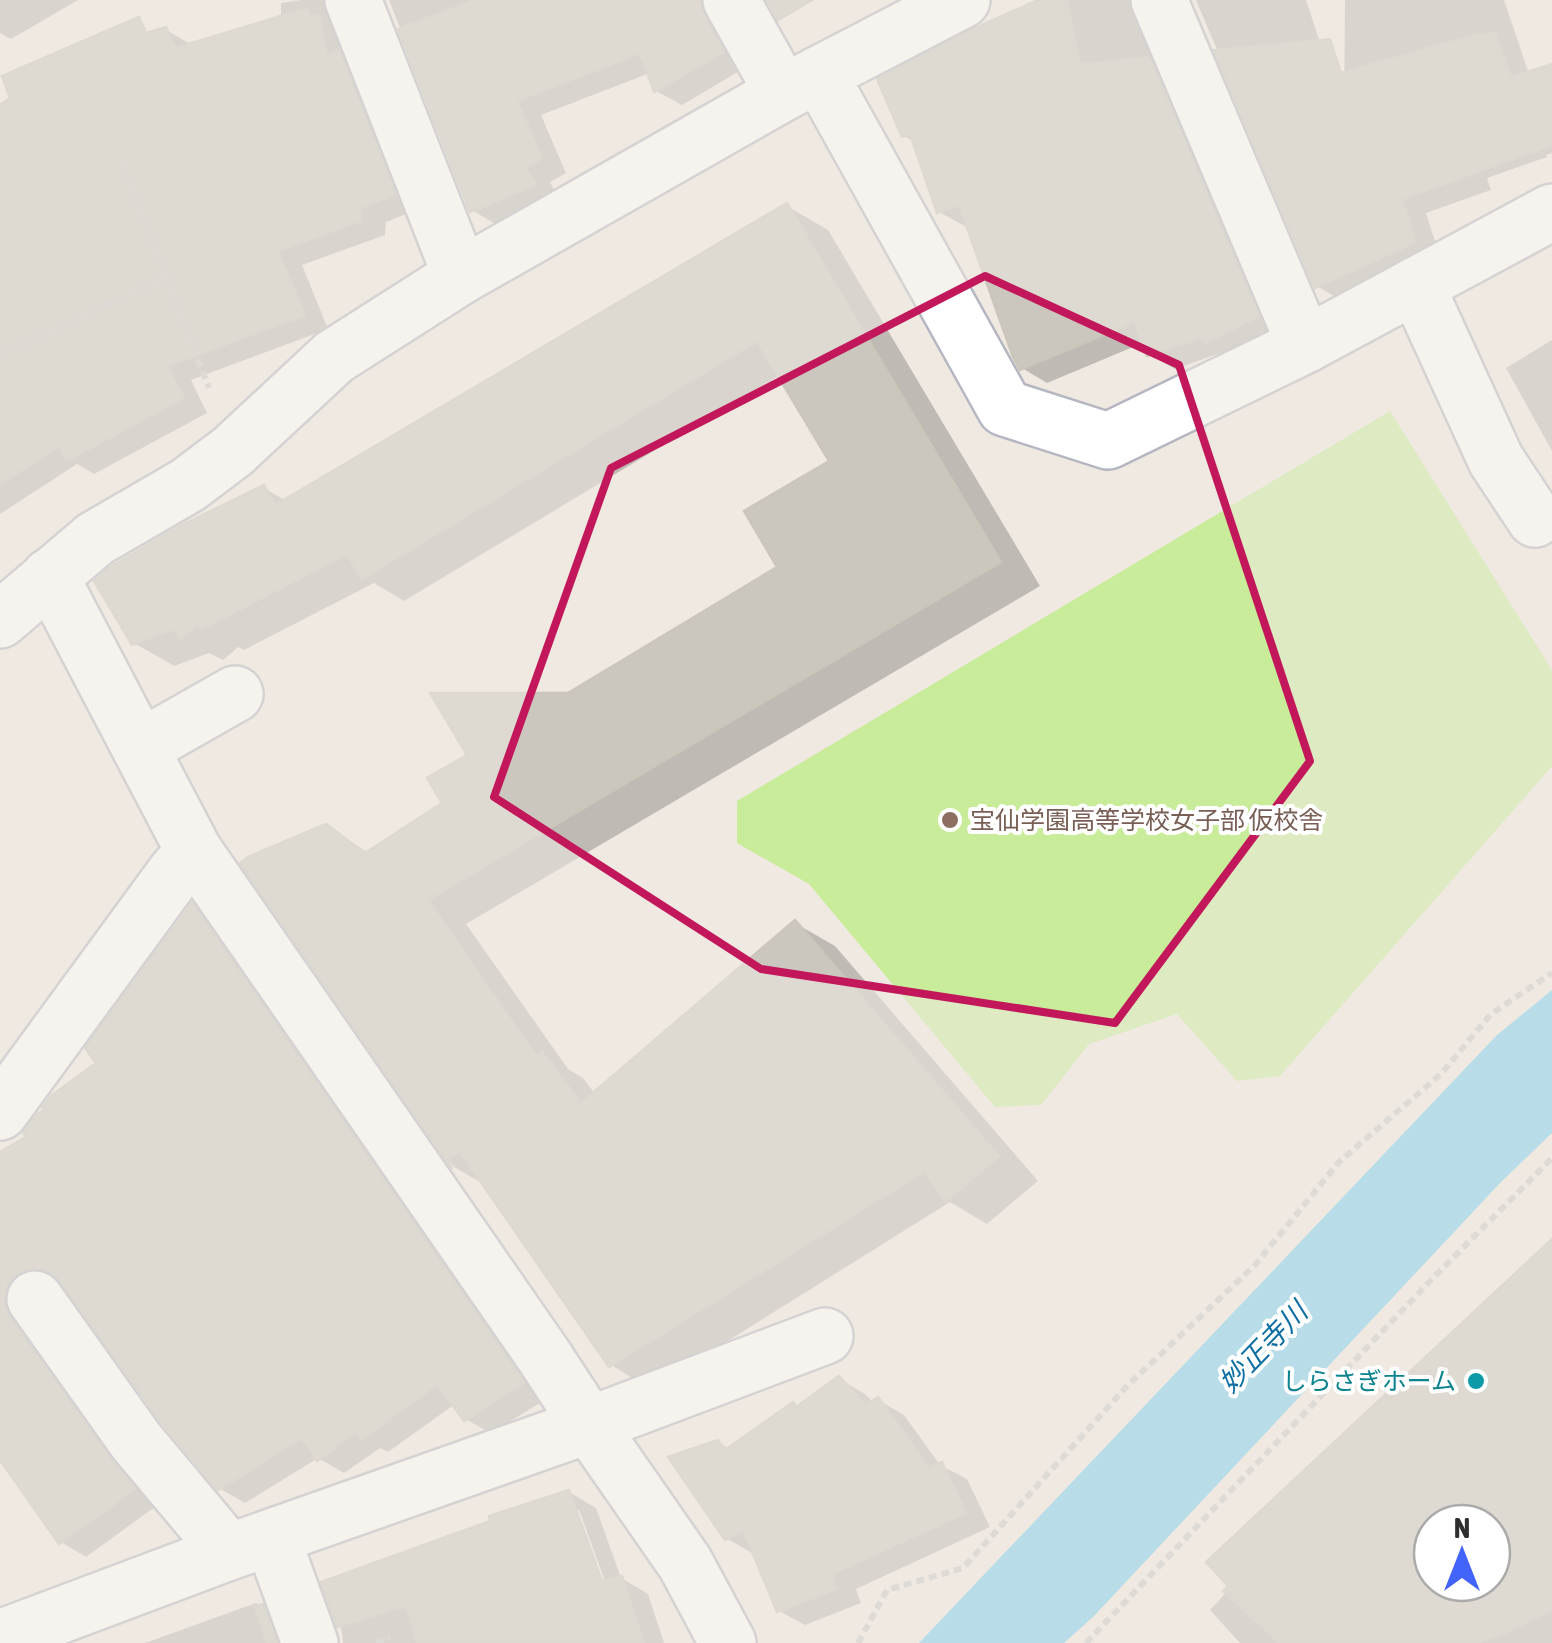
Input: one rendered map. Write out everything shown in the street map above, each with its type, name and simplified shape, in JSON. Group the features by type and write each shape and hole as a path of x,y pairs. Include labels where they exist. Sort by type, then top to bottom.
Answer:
{"street":[{"path":"353,0 461,276"},
{"path":"731,0 801,84 1006,408 1108,441 1304,345 1552,212"},
{"path":"0,620 96,539 188,485 233,451 334,357 461,276 801,84 962,0"},
{"path":"1159,0 1304,345"},
{"path":"1416,285 1496,460 1534,519"},
{"path":"50,576 194,851 684,1563 728,1643"},
{"path":"140,748 234,694"},
{"path":"0,1112 194,851"},
{"path":"36,1299 136,1441 250,1545 310,1643"},
{"path":"10,1626 589,1425 824,1336"}],"path":[{"path":"121,161 233,451"},
{"path":"0,353 166,277"},
{"path":"858,1643 887,1590 963,1568 1127,1386 1254,1264 1339,1162 1441,1074 1491,1014 1552,973"},
{"path":"1086,1643 1552,1158"},
{"path":"376,1643 390,1638"}],"highlighted area":[{"path":"985,276 1179,365 1310,761 1115,1023 761,969 494,797 611,468"}],"green space":[{"path":"1390,411 1552,670 1552,766 1280,1076 1237,1081 1177,1014 1089,1044 1041,1105 995,1107 809,884 737,843 737,801"}],"water":[{"name":"妙正寺川","path":"1552,990 1552,1133 1502,1181 1094,1616 1064,1643 919,1643 1497,1035"}],"building":[{"path":"475,0 700,0 724,52 654,92 640,53 517,101 542,158 526,168 536,185 470,212 398,29"},
{"path":"767,0 812,0 778,20"},
{"path":"1038,0 1067,0 1080,64 1149,57 1259,316 1206,343 1203,337 1147,356 1134,322 1020,370 959,205 937,213 910,134 902,137 877,79"},
{"path":"307,8 309,16 319,15 327,55 339,51 396,194 361,208 360,221 278,251 305,315 167,366 184,398 66,461 59,446 0,484 0,105 10,98 2,76 139,17 146,33 166,27 175,48"},
{"path":"1495,32 1511,77 1552,64 1552,145 1402,199 1416,242 1315,288 1214,50 1330,39 1341,73"},
{"path":"787,203 1001,562 428,900 536,1056 542,1052 581,1103 795,920 999,1156 945,1202 925,1171 609,1367 460,1152 448,1158 452,1169 240,863 326,824 365,853 442,803 427,778 467,755 430,693 568,693 777,567 744,511 829,461 757,341 362,579 347,554 202,629 197,625 181,639 172,629 132,645 94,581 110,567 182,525 264,485 275,505"},
{"path":"192,903 524,1383 464,1421 437,1384 361,1440 356,1432 317,1461 302,1438 218,1490 161,1422 60,1281 47,1270 31,1268 18,1273 7,1285 4,1301 9,1316 135,1489 59,1544 0,1460 0,1152 26,1137 23,1132 44,1111 42,1108 51,1096 96,1063 85,1048"},
{"name":"しらさぎホーム","path":"1552,1239 1552,1610 1476,1643 1279,1643 1223,1591 1228,1586 1206,1562"},
{"path":"839,1376 866,1405 878,1397 929,1468 942,1462 966,1513 832,1574 836,1589 777,1612 743,1530 725,1540 668,1457 718,1440 725,1450 793,1402 796,1407"},
{"path":"569,1490 602,1581 622,1576 644,1643 417,1643 406,1606 337,1627 321,1582 490,1521 489,1516"},
{"path":"263,1604 277,1643 267,1643 255,1607"}],"place":[{"name":"宝仙学園高等学校女子部 仮校舎","path":"950,820"},
{"name":"しらさぎホーム","path":"1476,1381"}]}
